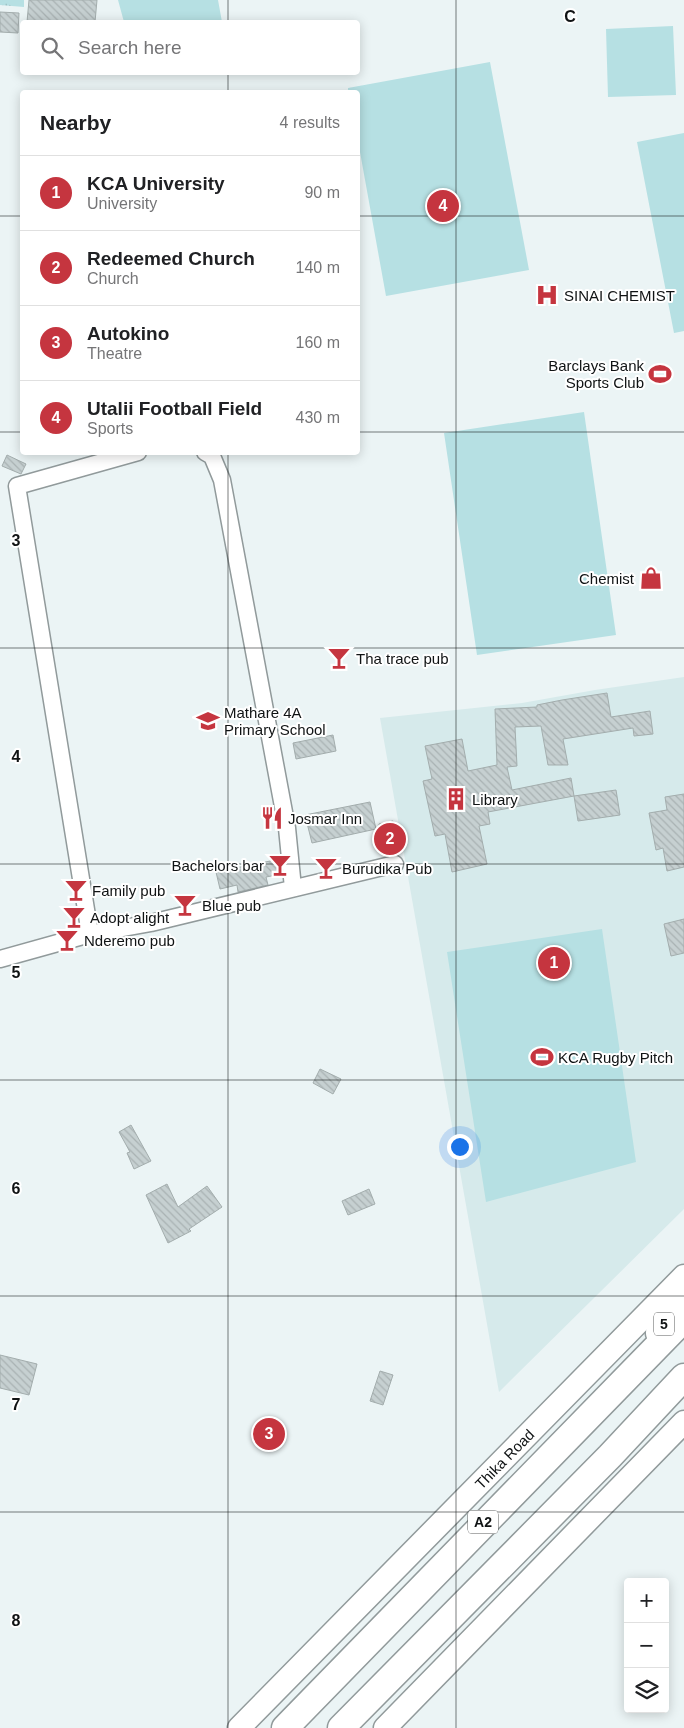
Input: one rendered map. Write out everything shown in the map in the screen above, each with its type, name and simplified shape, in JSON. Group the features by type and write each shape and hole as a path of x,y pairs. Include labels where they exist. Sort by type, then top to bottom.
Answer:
{"highway":[{"name":"5","path":"645,1360 684,1289"},
{"name":"Thika Road","path":"285,1728 482,1523 684,1319"},
{"path":"341,1728 674,1392 684,1377"}],"main road":[{"name":"Thika Road","path":"239,1728 684,1276"},
{"path":"386,1728 684,1422"}],"street":[{"path":"90,934 17,486 127,455"},
{"path":"210,455 222,480 287,828 294,888"},
{"path":"0,959 90,934 151,923 395,864"}],"shaded area":[{"path":"684,677 684,1209 499,1392 380,718 522,703"}],"green space":[{"path":"0,0 24,0 24,7 0,5"},
{"path":"118,0 218,0 222,20 123,20"},
{"path":"673,26 676,95 608,97 606,29"},
{"path":"490,62 529,270 386,296 360,152 360,90 348,90 348,88"},
{"path":"684,133 684,331 674,333 637,142"},
{"path":"584,412 616,635 477,655 444,433"},
{"name":"KCA Rugby Pitch","path":"602,929 636,1162 486,1202 447,952"}],"building":[{"path":"29,0 97,0 95,20 27,20"},
{"path":"0,12 19,13 18,33 0,32"},
{"path":"7,455 26,464 21,474 2,466"},
{"path":"607,693 611,717 650,711 653,734 634,736 633,728 563,739 568,765 548,765 541,726 515,727 517,766 507,767 512,790 571,778 574,796 488,812 490,824 479,826 487,864 452,872 445,834 435,836 423,781 432,779 425,746 462,739 468,771 497,765 495,709 537,707 537,705 562,700"},
{"path":"333,735 336,751 296,759 293,743"},
{"path":"616,790 620,815 578,821 574,796"},
{"path":"684,794 684,867 667,871 663,848 656,850 649,813 667,810 665,797"},
{"path":"370,802 376,829 312,843 305,815"},
{"path":"393,821 398,849 384,851 379,824"},
{"path":"280,859 282,874 266,877 268,885 238,892 237,885 220,889 216,872"},
{"path":"684,919 684,953 671,956 664,924"},
{"path":"320,1069 341,1079 333,1094 313,1083"},
{"path":"131,1125 151,1161 134,1169 127,1153 130,1152 119,1132"},
{"path":"167,1184 178,1207 207,1186 222,1207 189,1229 191,1231 168,1243 146,1195"},
{"path":"369,1189 375,1204 348,1215 342,1201"},
{"path":"0,1355 37,1364 29,1395 0,1388"},
{"path":"380,1371 393,1375 383,1405 370,1401"}],"place":[{"name":"Utalii Football Field","path":"443,206"},
{"name":"SINAI CHEMIST","path":"547,295"},
{"name":"Barclays Bank Sports Club","path":"660,374"},
{"name":"Chemist","path":"651,578"},
{"name":"Tha trace pub","path":"339,658"},
{"name":"Mathare 4A Primary School","path":"208,721"},
{"name":"Library","path":"456,799"},
{"name":"Josmar Inn","path":"272,818"},
{"name":"Redeemed Church","path":"390,839"},
{"name":"Bachelors bar","path":"280,865"},
{"name":"Burudika Pub","path":"326,868"},
{"name":"Family pub","path":"76,890"},
{"name":"Blue pub","path":"185,905"},
{"name":"Adopt alight","path":"74,917"},
{"name":"Nderemo pub","path":"67,940"},
{"name":"KCA University","path":"554,963"},
{"name":"KCA Rugby Pitch","path":"542,1057"},
{"name":"Autokino","path":"269,1434"}]}
